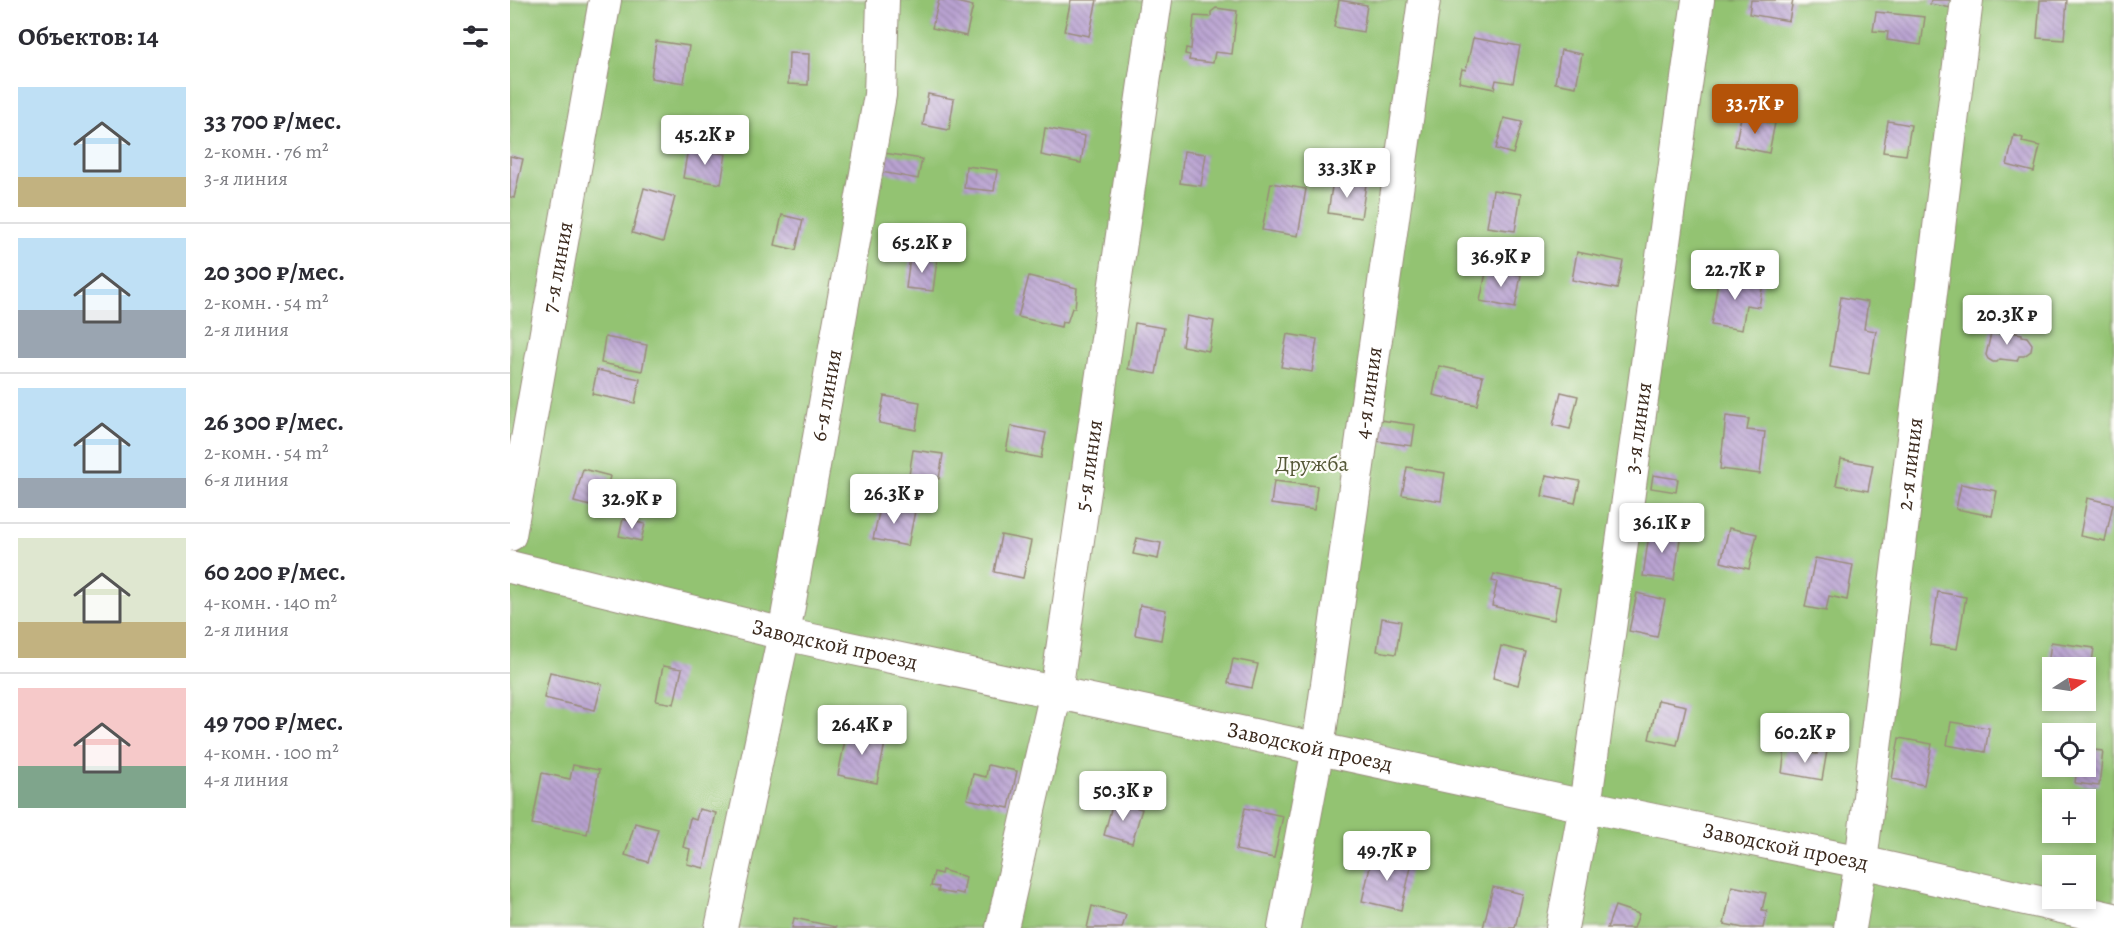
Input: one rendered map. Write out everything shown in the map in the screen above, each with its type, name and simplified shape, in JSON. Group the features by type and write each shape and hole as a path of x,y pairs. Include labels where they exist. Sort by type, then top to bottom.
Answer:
{"street":[{"name":"7-я линия","path":"510,535 605,0"},
{"name":"6-я линия","path":"721,928 784,634 880,95 883,0"},
{"name":"5-я линия","path":"1002,928 1056,692 1156,0"},
{"name":"4-я линия","path":"1284,928 1318,748 1424,0"},
{"name":"3-я линия","path":"1562,928 1585,806 1698,0"},
{"name":"2-я линия","path":"1850,928 1861,862 1968,0"},
{"name":"Заводской проезд","path":"510,567 784,634 1585,806 1861,862 2114,919"}],"green space":[{"name":"Дружба","path":"510,0 2114,0 2114,928 510,928"}],"building":[{"path":"939,0 973,6 966,36 932,28"},
{"path":"1071,0 1097,0 1089,36 1064,31"},
{"path":"1339,0 1367,5 1363,32 1334,27"},
{"path":"1751,0 1793,0 1789,21 1749,14"},
{"path":"1931,0 1953,0 1951,8 1930,4"},
{"path":"2040,0 2067,0 2064,40 2037,38"},
{"path":"1216,8 1237,11 1232,54 1215,52 1213,63 1189,60 1190,55 1185,54 1186,48 1191,49 1194,16 1211,17 1211,12"},
{"path":"1876,12 1925,17 1921,45 1887,40 1888,32 1873,31"},
{"path":"1473,38 1520,46 1513,83 1496,80 1494,89 1459,82 1462,69 1466,70"},
{"path":"656,41 689,46 684,83 651,78"},
{"path":"1561,50 1582,54 1576,87 1555,83"},
{"path":"789,53 809,54 808,85 788,84"},
{"path":"928,94 954,99 949,130 923,125"},
{"path":"1741,117 1775,123 1769,153 1735,146"},
{"path":"1504,118 1522,122 1513,154 1496,149"},
{"path":"1888,121 1911,125 1906,155 1883,152"},
{"path":"1045,128 1085,136 1081,163 1041,155"},
{"path":"2014,135 2023,138 2022,142 2040,146 2034,172 2007,165"},
{"path":"688,148 726,154 721,184 683,178"},
{"path":"1184,151 1206,154 1201,186 1180,183"},
{"path":"884,153 922,159 918,179 881,172"},
{"path":"510,156 523,159 514,198 510,197"},
{"path":"966,166 997,170 994,191 964,188"},
{"path":"1333,180 1366,184 1361,218 1328,213"},
{"path":"1271,183 1306,189 1298,236 1262,230"},
{"path":"644,188 675,197 663,242 632,233"},
{"path":"1493,190 1521,194 1515,231 1487,227"},
{"path":"782,215 803,220 796,250 775,245"},
{"path":"1577,252 1623,261 1617,289 1572,280"},
{"path":"910,257 937,260 933,291 906,288"},
{"path":"1487,268 1521,275 1515,308 1480,301"},
{"path":"1719,275 1763,283 1759,307 1746,305 1742,330 1711,325"},
{"path":"1029,276 1077,288 1075,308 1072,308 1067,323 1062,322 1061,327 1018,317"},
{"path":"1841,297 1868,302 1864,329 1876,331 1869,374 1830,367"},
{"path":"1187,316 1214,321 1209,351 1182,346"},
{"path":"1135,323 1164,328 1156,374 1128,369"},
{"path":"1992,329 2022,334 2032,344 2031,351 2024,356 2019,356 2017,361 2000,359 1993,362 1986,355"},
{"path":"1287,334 1317,339 1312,372 1281,367"},
{"path":"605,337 647,345 642,371 601,363"},
{"path":"1439,366 1483,376 1477,405 1433,395"},
{"path":"597,370 640,379 635,403 592,394"},
{"path":"1561,392 1578,396 1570,429 1553,425"},
{"path":"884,396 920,402 916,430 879,423"},
{"path":"1726,416 1749,419 1747,430 1765,432 1760,474 1720,469"},
{"path":"1380,420 1415,425 1412,446 1377,441"},
{"path":"1011,426 1046,433 1041,458 1006,451"},
{"path":"913,450 943,454 939,479 909,475"},
{"path":"1841,459 1873,465 1868,491 1836,485"},
{"path":"1407,467 1445,473 1441,501 1402,495"},
{"path":"583,469 610,476 602,509 574,502"},
{"path":"1546,475 1580,481 1575,503 1542,496"},
{"path":"1653,475 1678,479 1676,492 1651,488"},
{"path":"1274,481 1317,486 1314,510 1271,504"},
{"path":"1961,484 1997,491 1992,516 1956,509"},
{"path":"2087,498 2113,504 2105,541 2080,536"},
{"path":"881,504 915,511 908,546 873,539"},
{"path":"623,519 645,524 641,541 619,536"},
{"path":"1650,527 1681,532 1674,580 1643,576"},
{"path":"1729,528 1757,534 1749,569 1721,562"},
{"path":"1001,535 1031,541 1023,578 994,572"},
{"path":"1137,538 1161,543 1158,559 1133,554"},
{"path":"1815,558 1853,565 1847,600 1829,596 1826,611 1805,607"},
{"path":"1494,574 1560,588 1554,620 1492,606 1497,582 1492,581"},
{"path":"1938,592 1966,597 1957,649 1930,645"},
{"path":"1637,593 1665,600 1657,637 1629,631"},
{"path":"1140,605 1166,610 1161,640 1135,635"},
{"path":"1382,618 1401,621 1396,654 1377,651"},
{"path":"2051,642 2094,648 2093,657 2049,657"},
{"path":"1501,646 1526,652 1518,685 1493,678"},
{"path":"1233,659 1258,664 1252,688 1228,683"},
{"path":"663,666 682,669 674,704 656,701"},
{"path":"550,672 602,684 595,710 544,698"},
{"path":"1658,700 1686,706 1677,745 1649,739"},
{"path":"1951,722 1989,728 1985,752 1947,745"},
{"path":"847,730 886,738 877,783 838,775"},
{"path":"1899,738 1932,744 1924,785 1892,779"},
{"path":"1785,749 1817,754 1817,750 1827,751 1822,780 1782,773"},
{"path":"2096,750 2103,751 2099,786 2075,783 2076,777 2096,777"},
{"path":"573,765 599,770 587,834 532,824 542,773 570,779"},
{"path":"988,765 1017,771 1009,808 967,799 973,774 986,777"},
{"path":"1113,802 1142,809 1132,843 1104,835"},
{"path":"1245,808 1283,816 1274,858 1236,850"},
{"path":"699,809 716,813 704,868 687,864 690,849 683,847 690,818 696,820"},
{"path":"635,823 658,829 648,862 625,855"},
{"path":"1373,854 1412,863 1401,910 1362,901"},
{"path":"942,870 966,877 963,894 938,891 939,887 931,886 934,872 941,874"},
{"path":"1732,886 1766,893 1762,910 1767,911 1763,928 1743,928 1724,924"},
{"path":"1493,887 1523,894 1515,928 1483,928"},
{"path":"1092,906 1126,915 1122,928 1087,928"},
{"path":"1615,906 1639,914 1634,928 1607,928"},
{"path":"794,918 836,927 836,928 792,928"}]}
